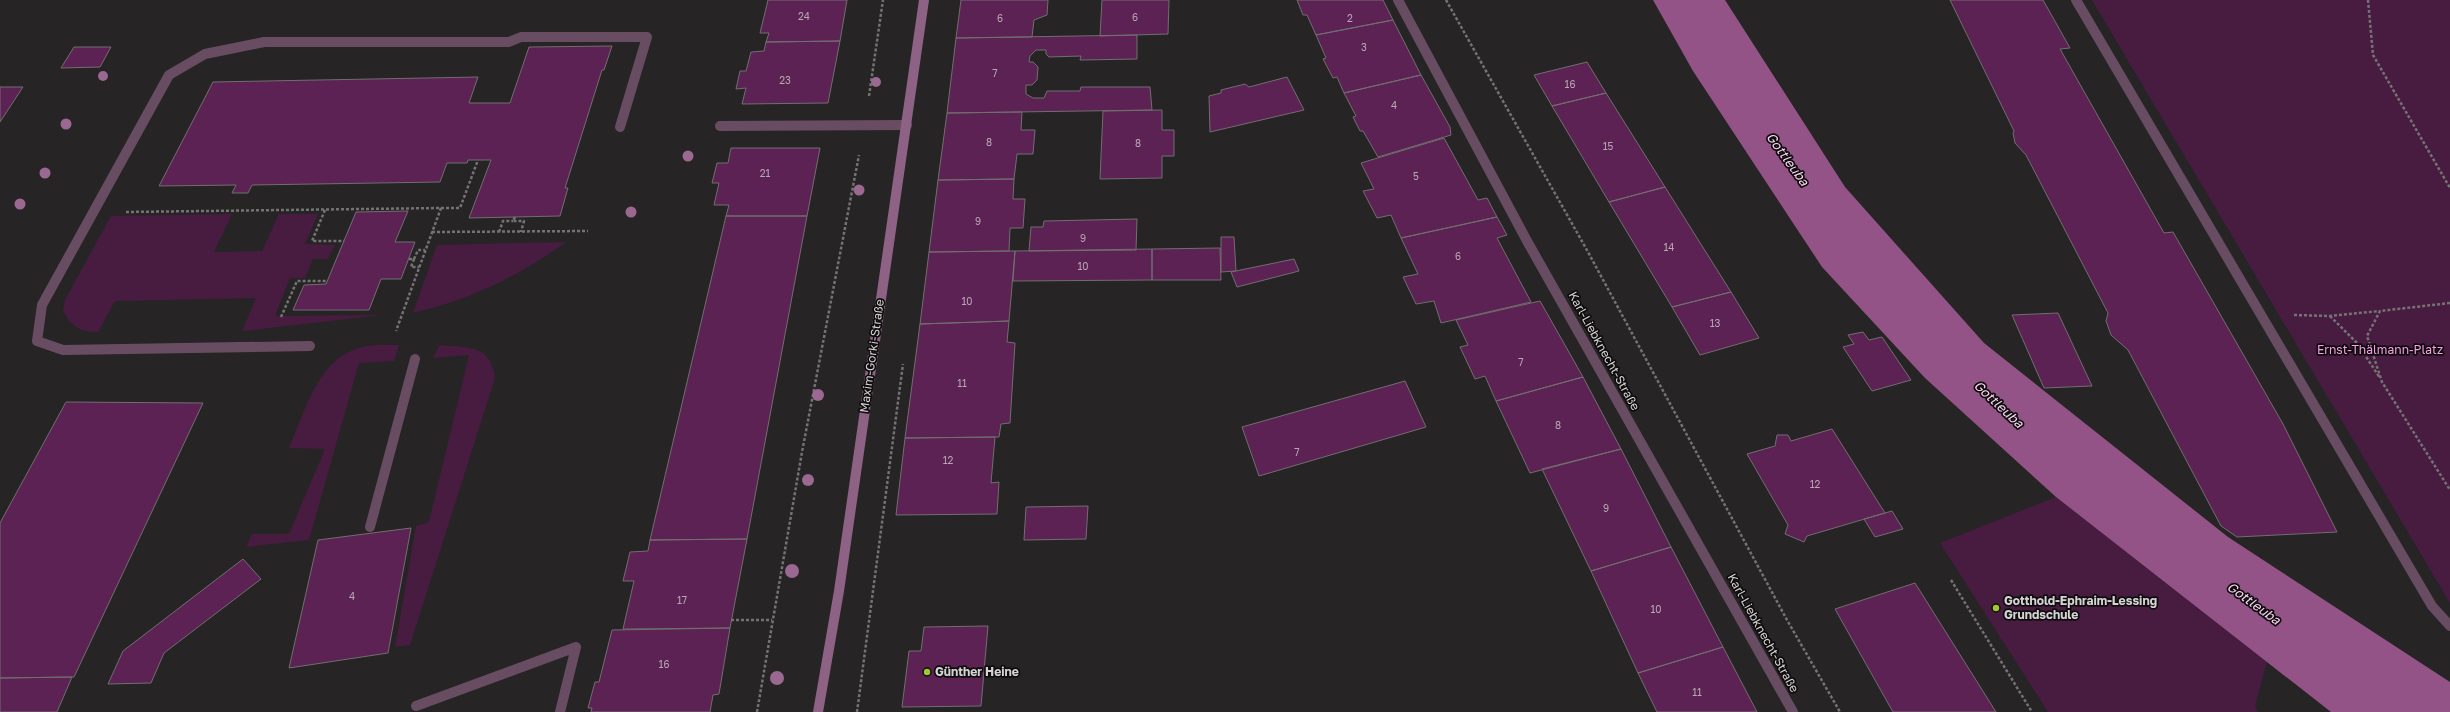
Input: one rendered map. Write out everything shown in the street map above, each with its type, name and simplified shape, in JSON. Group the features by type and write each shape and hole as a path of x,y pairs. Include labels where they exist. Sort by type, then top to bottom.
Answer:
{"main road":[{"name":"Maxim-Gorki-Straße","path":"818,712 836,606 924,0"}],"street":[{"name":"Karl-Liebknecht-Straße","path":"1398,0 1527,241 1793,712"},
{"path":"2076,0 2432,606 2450,626"},
{"path":"310,346 63,350 37,341 42,305 169,75 205,54 264,42 509,42 521,37 647,37 620,127"},
{"path":"720,126 907,125"},
{"path":"370,527 415,359"},
{"path":"416,706 576,647 560,712"}],"path":[{"path":"757,712 816,371 864,126 883,0"},
{"path":"1446,0 1588,252 1783,613 1840,712"},
{"path":"2368,0 2373,55 2450,188"},
{"path":"93,212 460,208 478,160"},
{"path":"396,331 441,208"},
{"path":"326,210 312,241 344,241"},
{"path":"513,222 515,217"},
{"path":"499,232 503,222 524,222 521,232"},
{"path":"432,232 588,231"},
{"path":"419,267 411,267 418,250 426,250"},
{"path":"409,259 414,259"},
{"path":"268,346 297,281 327,281"},
{"path":"2299,314 2330,316 2450,303"},
{"path":"2380,311 2367,336 2382,382"},
{"path":"2330,316 2357,343 2450,490"},
{"path":"1951,580 2032,712"},
{"path":"731,620 772,620"}],"green space":[{"name":"Ernst-Thälmann-Platz","path":"2092,0 2450,0 2450,603"},
{"path":"232,214 214,252 262,251 279,214 318,214 305,244 335,245 328,259 313,259 305,278 290,278 275,316 382,315 242,331 256,298 115,301 98,332 92,332 77,328 63,311 65,300 111,216"},
{"path":"566,242 530,266 474,294 413,313 437,245"},
{"path":"372,345 399,345 394,361 359,363 309,540 246,547 252,534 289,534 325,449 289,448 316,385 326,371 337,360 351,351"},
{"path":"440,345 469,348 483,353 489,359 493,367 495,378 410,645 395,647 416,526 429,522 469,355 433,358"},
{"path":"2056,497 2267,662 2255,706 2258,712 2048,712 1940,543"}],"water":[{"name":"Gottleuba","path":"1653,0 1725,0 1845,187 1984,343 2228,537 2450,682 2450,712 2331,712 2056,497 1925,378 1822,267 1693,71"}],"building":[{"path":"768,0 847,0 840,41 766,42 769,33 760,33"},
{"path":"961,0 1048,0 1047,15 1034,20 1032,37 956,38"},
{"path":"1102,0 1169,0 1168,34 1100,36"},
{"path":"1297,0 1383,0 1393,20 1316,35 1307,15 1303,15"},
{"path":"1950,0 2043,0 2070,48 2060,49 2164,233 2173,232 2283,424 2337,532 2237,537 2221,526 2128,350 2111,335 2106,321 2108,313 2026,155 2015,143 2014,131"},
{"path":"1393,20 1421,75 1344,93 1337,77 1333,78 1323,59 1326,58 1316,35"},
{"path":"1137,35 1137,59 1080,60 1081,56 1049,57 1046,54 1046,50 1036,50 1030,56 1029,62 1033,62 1038,67 1037,80 1032,85 1026,85 1026,94 1033,98 1044,98 1047,91 1080,91 1081,87 1150,87 1152,110 947,113 956,38"},
{"path":"840,41 828,103 742,104 746,88 736,89 740,71 746,71 751,52 764,51 766,42"},
{"path":"612,46 604,70 602,70 565,188 568,188 560,216 469,218 491,160 468,160 467,163 447,163 440,182 252,185 248,193 232,193 236,185 159,186 213,82 478,77 469,103 510,103 529,47"},
{"path":"74,47 111,47 100,67 61,68"},
{"path":"1587,62 1606,93 1552,106 1534,75"},
{"path":"1421,75 1450,127 1451,135 1378,157 1363,131 1360,131 1353,117 1356,116 1344,93"},
{"path":"1287,77 1304,110 1210,132 1209,96 1221,93 1221,90 1245,84 1249,87"},
{"path":"0,87 23,87 0,122"},
{"path":"1606,93 1665,187 1609,202 1552,106"},
{"path":"1162,110 1162,130 1174,130 1174,156 1162,156 1162,178 1100,179 1103,111"},
{"path":"1022,112 1021,130 1035,130 1033,154 1017,154 1014,179 938,180 947,113"},
{"path":"1444,138 1478,200 1487,198 1497,217 1401,238 1391,215 1377,218 1363,191 1374,189 1361,163"},
{"path":"731,148 820,148 807,216 726,216 729,205 714,205 719,183 712,183 717,163 728,163"},
{"path":"1014,179 1013,199 1025,199 1023,228 1010,228 1009,251 929,252 938,180"},
{"path":"1665,187 1731,292 1672,307 1609,202"},
{"path":"408,211 395,242 415,242 401,279 381,279 369,310 293,310 304,285 326,284 356,212"},
{"path":"726,216 807,216 747,539 650,540"},
{"path":"1497,217 1507,235 1497,238 1531,302 1441,323 1434,301 1416,304 1403,277 1418,274 1401,238"},
{"path":"1137,219 1136,250 1029,251 1031,227 1043,227 1044,221"},
{"path":"1221,237 1234,237 1236,271 1221,272"},
{"path":"1220,248 1221,280 1152,280 1152,249"},
{"path":"1152,249 1152,280 1013,281 1015,251"},
{"path":"1015,251 1009,321 920,324 929,252"},
{"path":"1294,259 1299,271 1237,287 1231,272"},
{"path":"1731,292 1759,338 1700,355 1672,307"},
{"path":"1540,301 1583,377 1496,401 1485,376 1475,379 1460,347 1468,345 1456,320"},
{"path":"2058,313 2092,386 2044,388 2012,315"},
{"path":"1009,321 1007,342 1015,343 1010,423 1001,424 999,437 905,438 920,324"},
{"path":"1863,332 1869,340 1882,337 1911,380 1872,391 1843,347 1854,344 1848,335"},
{"path":"1583,377 1621,449 1530,473 1496,401"},
{"path":"1405,381 1426,427 1259,476 1242,427"},
{"path":"66,402 203,403 74,677 0,678 0,523"},
{"path":"1832,429 1885,513 1807,536 1804,542 1785,534 1788,525 1747,454 1775,446 1777,435 1788,435 1791,441"},
{"path":"995,437 991,483 999,482 997,514 896,515 905,438"},
{"path":"1621,449 1671,547 1591,571 1542,469"},
{"path":"1088,506 1086,539 1024,540 1026,507"},
{"path":"1892,511 1903,529 1875,537 1864,519"},
{"path":"411,528 388,653 289,668 318,540"},
{"path":"747,539 730,628 623,629 634,581 623,581 630,552 648,551 650,540"},
{"path":"1671,547 1723,647 1638,673 1591,571"},
{"path":"243,559 261,579 164,653 151,683 108,684 123,651"},
{"path":"1915,583 1996,712 1893,712 1835,609"},
{"path":"988,626 981,706 902,707 909,651 921,651 924,627"},
{"path":"730,628 719,694 713,695 710,712 591,712 592,708 588,708 595,682 599,682 612,630"},
{"path":"1723,647 1757,712 1657,712 1638,673"},
{"path":"72,677 57,712 0,712 0,678"}],"place":[{"name":"Gotthold-Ephraim-Lessing Grundschule","path":"1996,608"},
{"name":"Günther Heine","path":"927,672"}]}
